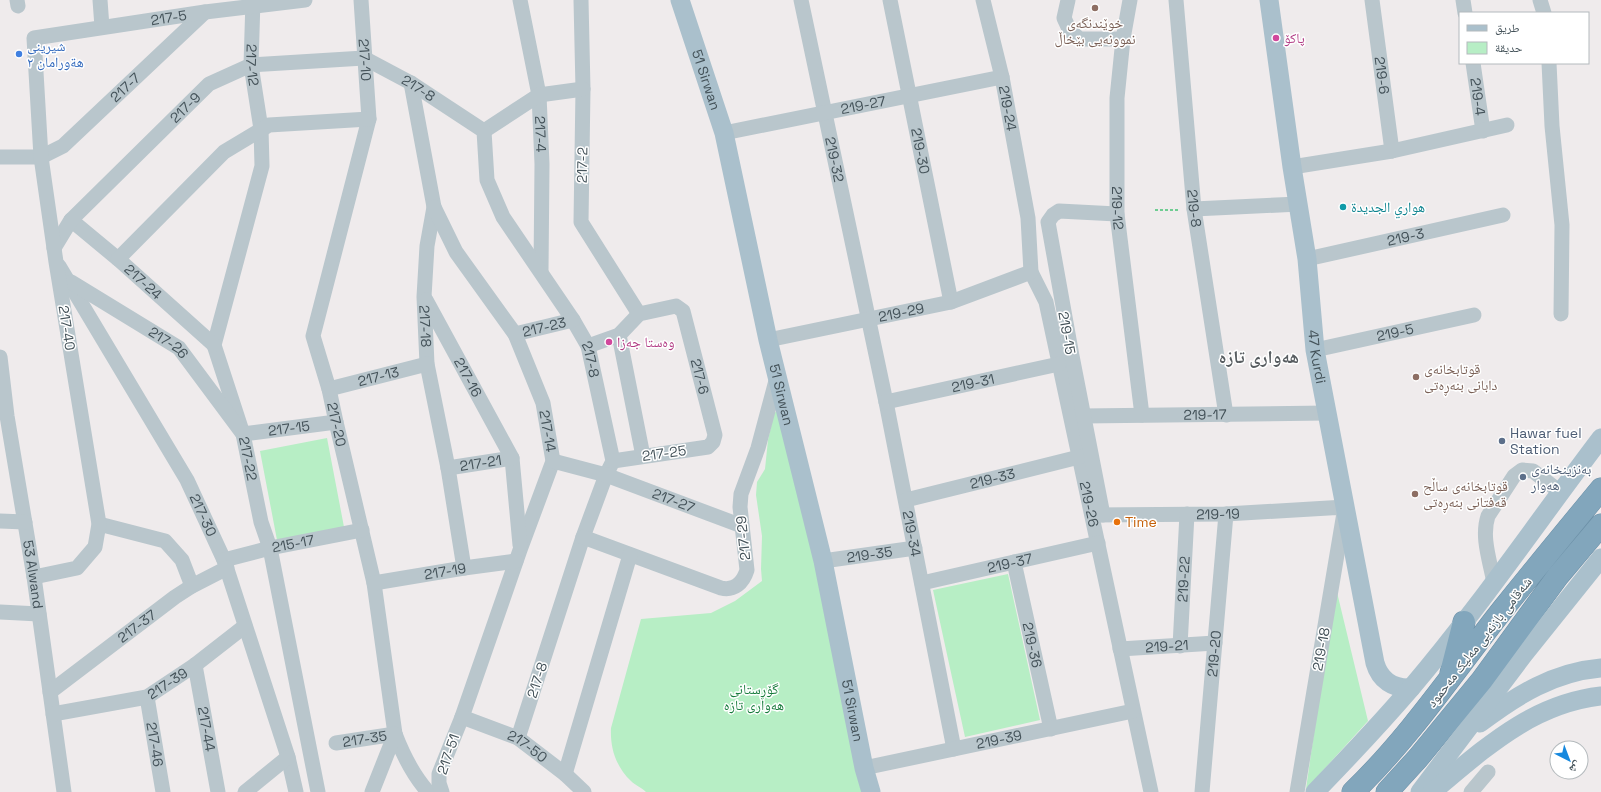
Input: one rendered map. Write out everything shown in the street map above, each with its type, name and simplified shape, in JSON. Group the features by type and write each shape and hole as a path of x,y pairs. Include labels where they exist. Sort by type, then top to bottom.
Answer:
{"highway":[{"name":"شەقامی بازنەیی مەلیک مەحمود","path":"1353,792 1376,770 1449,682 1503,609 1601,489"},
{"name":"شەقامی بازنەیی مەلیک مەحمود","path":"1387,792 1418,758 1482,680 1558,576 1601,525"},
{"path":"1449,682 1464,622"}],"main road":[{"name":"51 Sirwan","path":"680,0 724,133 768,340 824,561 864,768 871,792"},
{"name":"47 Kurdi","path":"1269,0 1292,167 1308,259 1316,350 1377,670 1380,676 1391,684 1397,687 1411,688"},
{"path":"1315,792 1411,688 1494,583 1601,438"},
{"path":"1420,792 1466,733 1524,654 1601,558"},
{"path":"1466,733 1510,701 1544,682 1575,672 1601,668"},
{"path":"1432,792 1489,745 1517,725 1565,702 1601,696"}],"street":[{"path":"100,0 102,27"},
{"name":"217-5","path":"41,157 34,38 205,12 253,3 305,0"},
{"name":"217-10","path":"361,0 369,119"},
{"name":"217-4","path":"520,0 539,96 542,164 541,271"},
{"name":"217-2","path":"582,0 583,89 581,222 639,314"},
{"name":"219-32","path":"801,0 869,319"},
{"name":"219-30","path":"890,0 951,302"},
{"name":"219-24","path":"983,0 1002,77 1028,218"},
{"path":"1068,0 1064,18 1070,31 1080,38 1123,39"},
{"name":"219-12","path":"1130,0 1123,39 1116,98 1117,214 1142,415"},
{"name":"219-8","path":"1176,0 1194,209 1226,415"},
{"name":"219-6","path":"1372,0 1392,151"},
{"path":"1463,0 1465,12"},
{"path":"1540,0 1544,12"},
{"name":"217-12","path":"253,3 251,65 261,129"},
{"name":"217-7","path":"41,157 63,146 205,12"},
{"name":"217-9","path":"55,255 71,220 209,84 251,65 364,58"},
{"name":"217-8","path":"364,58 411,83 484,131 487,180 503,217 574,320 588,346 613,461 582,537 518,738"},
{"name":"219-4","path":"1473,64 1483,131"},
{"path":"1549,64 1552,126 1562,225 1561,314"},
{"name":"219-27","path":"724,133 1002,77"},
{"name":"217-18","path":"411,83 434,207 427,246 424,297 427,364 448,468 464,568"},
{"path":"484,131 539,96 583,89"},
{"path":"118,259 224,152 261,129 269,125 369,119"},
{"name":"217-20","path":"369,119 313,336 330,389 336,422 374,583 394,734"},
{"path":"1292,167 1392,151 1507,125"},
{"path":"214,345 262,166 261,129"},
{"path":"0,158 41,157 55,255"},
{"path":"1194,209 1299,204"},
{"name":"217-14","path":"434,207 456,252 514,334 543,403 553,461 518,555 462,717"},
{"name":"219-15","path":"1097,515 1083,416 1048,222 1053,214 1059,211 1117,214"},
{"name":"219-3","path":"1308,259 1503,215"},
{"name":"219-26","path":"1028,218 1031,272 1046,302 1079,458 1097,515 1098,543 1151,792"},
{"name":"217-24","path":"71,220 118,259 214,345"},
{"name":"217-30","path":"55,255 64,281 187,480 226,564 288,757 296,792"},
{"name":"219-29","path":"768,340 951,302 1031,272"},
{"name":"217-26","path":"64,281 179,348 243,434"},
{"name":"217-40","path":"34,577 77,568 95,547 99,524 64,281"},
{"name":"217-16","path":"424,297 512,458"},
{"name":"217-6","path":"639,314 676,306 683,311 715,435 713,442"},
{"path":"588,346 619,335 639,314"},
{"name":"219-5","path":"1316,350 1474,315"},
{"name":"219-34","path":"869,319 954,749"},
{"name":"217-23","path":"514,334 574,320"},
{"path":"619,335 644,456"},
{"name":"217-22","path":"214,345 243,434 261,522 270,548 318,792"},
{"name":"53 Alwand","path":"0,357 4,415 34,577 64,792"},
{"name":"217-13","path":"330,389 427,364"},
{"name":"219-31","path":"886,402 1059,364"},
{"name":"217-29","path":"582,537 721,588 730,590 738,585 745,578 747,570 740,507 741,494 758,448 777,376"},
{"name":"219-17","path":"1083,416 1327,413"},
{"name":"217-15","path":"243,434 336,422"},
{"name":"217-25","path":"613,461 708,447 713,442"},
{"path":"512,458 518,555"},
{"name":"217-21","path":"448,468 512,458"},
{"name":"219-33","path":"906,500 1079,458"},
{"name":"217-27","path":"553,461 606,475 742,526"},
{"path":"1494,583 1486,540 1486,521 1514,476 1519,471 1530,470 1560,492"},
{"name":"219-19","path":"1097,515 1226,514 1345,507"},
{"name":"219-18","path":"1297,792 1345,507"},
{"name":"219-22","path":"1180,646 1187,514"},
{"name":"219-20","path":"1202,792 1226,514"},
{"path":"0,521 25,522"},
{"path":"99,524 166,541 182,560 192,586"},
{"name":"215-17","path":"226,564 270,548 362,530"},
{"name":"219-37","path":"922,583 1098,543"},
{"name":"219-35","path":"824,561 915,548"},
{"name":"217-19","path":"374,583 464,568 518,555"},
{"path":"565,774 630,555"},
{"name":"219-36","path":"1014,562 1051,729"},
{"name":"217-37","path":"50,692 192,586 226,564"},
{"path":"0,612 39,614"},
{"name":"217-39","path":"53,714 147,697 195,665 245,626"},
{"name":"219-21","path":"1120,649 1214,643"},
{"name":"217-44","path":"195,665 218,792"},
{"name":"217-46","path":"147,697 163,792"},
{"name":"219-39","path":"864,768 1051,729 1133,710"},
{"name":"217-50","path":"462,717 518,738 565,774 584,792"},
{"name":"217-51","path":"442,792 439,783 439,774 462,717"},
{"path":"372,792 394,734"},
{"path":"394,734 403,756 428,792"},
{"name":"217-35","path":"336,743 394,734"},
{"path":"245,792 288,757"},
{"path":"1471,792 1488,772"}],"path":[{"path":"1155,210 1194,209"}],"green space":[{"name":"گۆڕستانی هەواری تازە","path":"783,408 867,792 646,792 634,784 621,770 613,750 611,735 611,728 641,619 711,613 735,601 762,581 762,536 756,495 757,482 765,469 768,440 774,413"},
{"path":"327,438 344,527 277,540 260,451"},
{"path":"1008,574 1040,720 965,737 933,590"},
{"path":"1335,584 1368,721 1306,789"}],"place":[{"name":"خوێندنگەی نموونەیی بێخاڵ","path":"1095,8"},
{"name":"پاکۆ","path":"1276,38"},
{"name":"شیرینی هةورامان ٢","path":"19,54"},
{"name":"هواري الجديدة","path":"1343,207"},
{"name":"وەستا جەزا","path":"609,342"},
{"name":"قوتابخانەی دابانی بنەڕەتی","path":"1416,377"},
{"name":"Hawar fuel Station","path":"1502,441"},
{"name":"بەنزینخانەی ھەوار","path":"1523,477"},
{"name":"قوتابخانەی ساڵح قەفتانی بنەڕەتی","path":"1415,494"},
{"name":"Time","path":"1117,522"}],"district":[{"name":"هەواری تازە","path":"1259,357"}]}
